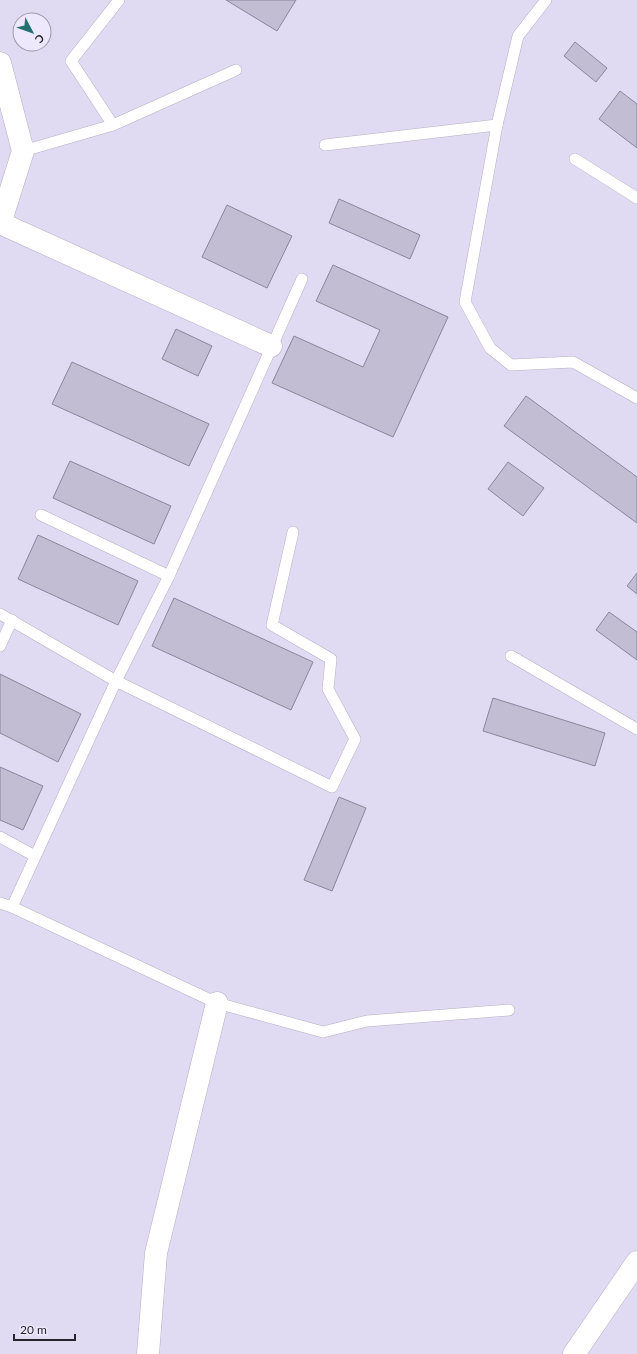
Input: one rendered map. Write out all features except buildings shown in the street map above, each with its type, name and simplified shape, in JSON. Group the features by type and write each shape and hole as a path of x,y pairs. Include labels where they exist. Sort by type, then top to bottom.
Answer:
{"street":[{"path":"0,63 23,150 0,224 271,346"},
{"path":"148,1354 156,1253 217,1003"},
{"path":"574,1354 637,1262"}],"lane":[{"path":"112,125 71,61 119,0"},
{"path":"546,0 518,36 497,125 465,302 490,348 511,365 573,362 637,398"},
{"path":"23,150 112,125 236,70"},
{"path":"325,145 497,125"},
{"path":"575,159 637,198"},
{"path":"12,907 116,681 169,576 302,279"},
{"path":"41,515 169,576"},
{"path":"0,614 116,681 332,787 355,739 328,688 331,659 272,625 293,532"},
{"path":"0,646 12,620"},
{"path":"511,656 637,728"},
{"path":"0,837 35,856"},
{"path":"0,903 12,907 217,1003 324,1032 368,1021 509,1010"}]}
